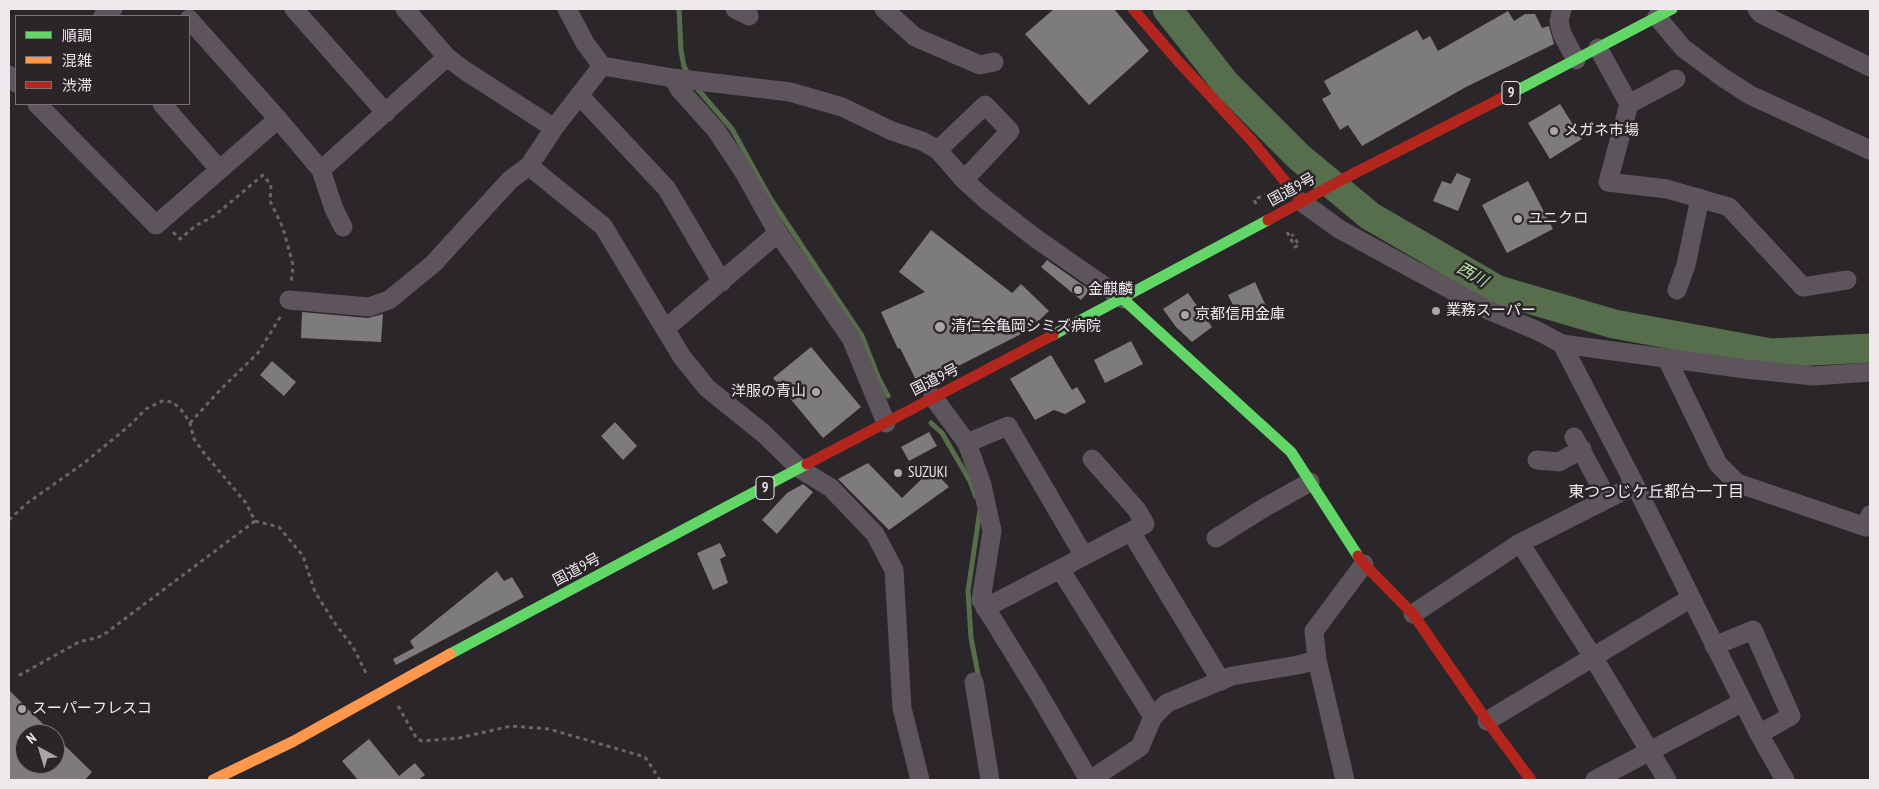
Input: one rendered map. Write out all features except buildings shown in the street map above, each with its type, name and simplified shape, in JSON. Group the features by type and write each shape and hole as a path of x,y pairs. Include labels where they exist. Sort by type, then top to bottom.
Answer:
{"main road":[{"path":"1133,9 1252,141 1310,198"},
{"name":"国道9号","path":"213,780 294,741 382,691 1123,299 1349,176 1665,13"},
{"path":"1123,299 1291,452 1364,564 1413,614 1530,780"}],"street":[{"path":"294,9 386,112"},
{"path":"405,9 447,57 554,128"},
{"path":"567,9 585,43 602,66 673,78 790,92 842,107 938,150 964,180 986,200 1038,240 1123,299"},
{"path":"884,9 915,38 980,65 994,62"},
{"path":"1562,9 1559,21 1562,34 1576,60"},
{"path":"1757,9 1761,14 1870,67"},
{"path":"1665,13 1683,48 1722,77 1750,95 1870,150"},
{"path":"190,19 321,170 334,210 343,227"},
{"path":"1598,48 1629,104 1608,182 1667,189 1729,207 1803,287 1847,280"},
{"path":"321,170 447,57"},
{"path":"289,300 369,307 389,300 433,264 499,192 528,166 554,128 602,66"},
{"path":"673,78 680,90 716,130 745,174 778,233 851,338 886,423"},
{"path":"1629,104 1676,79"},
{"path":"579,95 667,189 722,282"},
{"path":"938,150 985,104 1010,131 964,180"},
{"path":"38,105 156,225 278,120"},
{"path":"163,105 219,169"},
{"path":"528,166 603,226 682,357 707,388 763,434 800,469 831,488 876,534 894,570 902,708 920,780"},
{"path":"1310,198 1339,229 1470,301 1562,344 1667,359 1813,376 1870,372"},
{"path":"1677,290 1686,265 1700,198"},
{"path":"665,329 778,233"},
{"path":"1562,344 1635,485 1714,646 1784,780"},
{"path":"1667,359 1718,464 1737,483 1866,527 1870,515"},
{"path":"933,398 967,443 982,485 992,531 982,600 985,608 1094,779 1140,748 1154,717 1167,703 1232,676 1317,660"},
{"path":"967,443 1008,426 1084,556"},
{"path":"1537,460 1559,462 1578,443 1607,498"},
{"path":"985,608 1145,524 1137,510 1092,459"},
{"path":"1216,538 1310,482"},
{"path":"1413,614 1520,543 1635,485"},
{"path":"1131,532 1221,680"},
{"path":"1520,543 1593,657 1667,780"},
{"path":"1345,780 1317,660 1314,631 1364,564"},
{"path":"1060,569 1154,717"},
{"path":"1487,721 1691,598"},
{"path":"1714,646 1754,630 1791,716 1759,734"},
{"path":"974,682 990,780"},
{"path":"1595,780 1743,702"}],"path":[{"path":"162,220 180,240 195,226 214,216 262,175 271,184 270,201 283,228 293,265 289,300 258,353 190,423"},
{"path":"1254,200 1266,194"},
{"path":"9,520 26,504 84,463 129,426 146,409 162,401 173,402 184,413 190,423 194,439 246,503 255,522"},
{"path":"18,676 79,642 102,636 255,522 279,527 303,556 315,592 353,647 364,670 417,739 422,741 459,738 511,726 549,729 645,757 660,780"}],"waterway":[{"path":"679,9 681,51 688,74"},
{"name":"西川","path":"1167,9 1226,84 1299,157 1370,216 1498,290 1614,324 1771,353 1870,348"},
{"path":"695,86 732,129 770,198 862,336 878,377 888,396"},
{"path":"931,423 942,433 970,481 976,497"},
{"path":"979,679 971,638 968,591 980,510"}],"traffic: fast":[{"path":"1512,93 1672,9"},
{"path":"1053,335 1268,220"},
{"path":"1123,299 1291,452 1358,556"},
{"path":"450,654 807,464"}],"traffic: slow":[{"path":"213,780 294,741 450,654"}],"traffic: jam":[{"path":"1133,9 1252,141 1302,202"},
{"path":"1268,220 1349,176 1512,93"},
{"path":"807,464 1053,335"},
{"path":"1358,556 1413,614 1487,721 1531,780"}],"place":[{"name":"メガネ市場","path":"1554,131"},
{"name":"ユニクロ","path":"1518,219"},
{"name":"金麒麟","path":"1078,290"},
{"name":"業務スーパー","path":"1436,311"},
{"name":"京都信用金庫","path":"1185,315"},
{"name":"清仁会亀岡シミズ病院","path":"940,327"},
{"name":"洋服の青山","path":"816,392"},
{"name":"SUZUKI","path":"898,473"},
{"name":"スーパーフレスコ","path":"22,709"}],"district":[{"name":"東つつじケ丘都台一丁目","path":"1656,492"}]}
